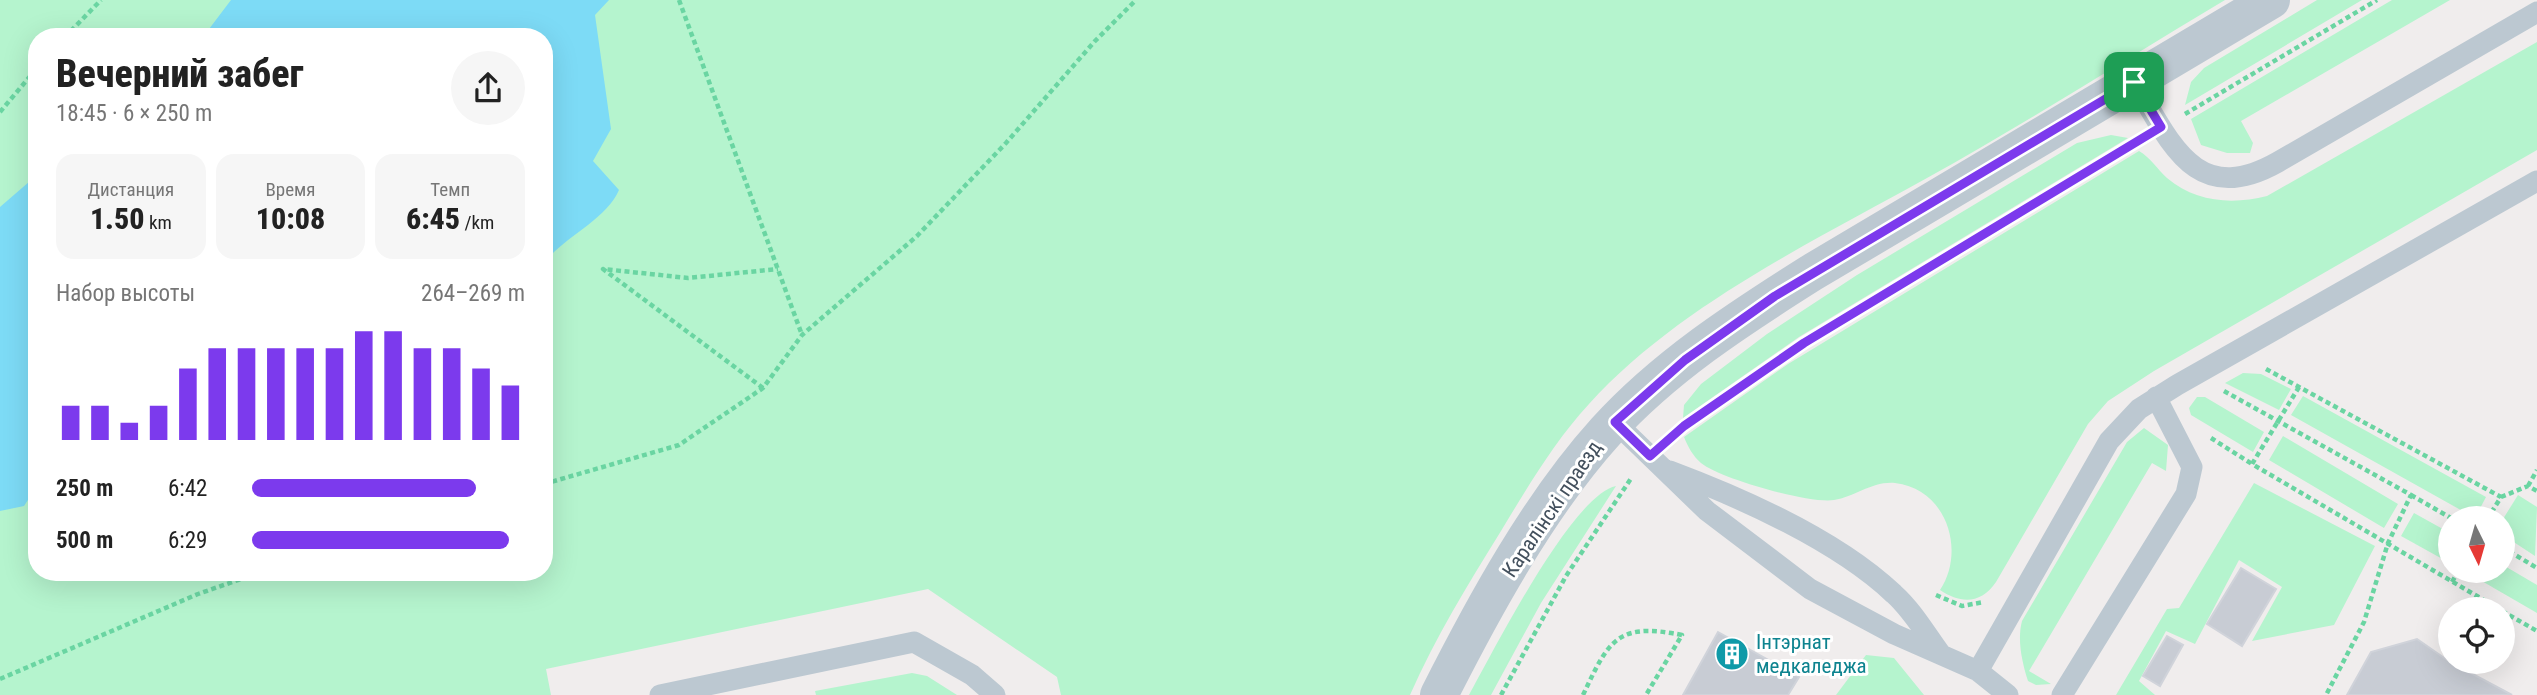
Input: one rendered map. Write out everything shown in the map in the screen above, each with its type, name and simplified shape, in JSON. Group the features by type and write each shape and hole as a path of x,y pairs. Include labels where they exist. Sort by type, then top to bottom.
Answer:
{"street":[{"name":"Каралінскі праезд","path":"1439,695 1532,532 1574,471 1615,422 1685,360 1766,302 2271,0"}],"lane":[{"path":"2134,82 2179,155 2192,166 2218,175 2256,173 2537,12"},
{"path":"1978,671 2109,442 2128,419 2156,397 2537,181"},
{"path":"2062,695 2186,494 2192,467 2156,397"},
{"path":"1615,422 1707,511 1810,589 1894,634 1978,671 2008,695"},
{"path":"1656,462 1733,494 1842,552 1896,594 1942,655"},
{"path":"660,695 914,642 972,675 995,695"}],"path":[{"path":"74,28 102,0"},
{"path":"679,0 802,335"},
{"path":"553,481 679,445 763,388 802,335 917,236 1006,143 1095,41 1136,0"},
{"path":"1501,695 1566,576 1625,486 1656,462 1684,426 1804,343 2377,0"},
{"path":"0,112 28,79"},
{"path":"763,388 603,269 688,278 778,270"},
{"path":"2263,368 2501,497"},
{"path":"2299,387 2252,464 2438,573"},
{"path":"2220,389 2438,511"},
{"path":"2495,506 2501,497 2528,486 2537,470"},
{"path":"2528,486 2537,491"},
{"path":"2326,695 2364,622 2388,543 2411,495"},
{"path":"2515,555 2537,568"},
{"path":"0,679 198,594 235,581"},
{"path":"2454,583 2478,597"},
{"path":"2515,618 2537,631"},
{"path":"1583,695 1602,655 1622,634 1655,629 1682,635 1646,695"}],"green space":[{"path":"0,0 2225,0 2002,135 1748,278 1663,336 1624,369 1576,419 1542,466 1452,612 1410,695 1061,695 1057,677 928,589 546,669 551,695 0,695"},
{"path":"2317,0 2362,0 2185,105 2191,82 2204,68"},
{"path":"2392,0 2450,0 2241,121 2253,143 2250,153 2227,153 2201,145 2191,119"},
{"path":"2537,42 2537,150 2154,371 2108,401 2088,424 1996,582 1977,598 1956,598 1940,590 1948,574 1951,558 1947,524 1928,497 1913,488 1887,483 1834,500 1806,498 1746,483 1711,469 1698,460 1687,444 1684,437 1788,364 2139,151 2167,178 2202,197 2227,201 2267,196"},
{"path":"2111,135 2128,138 1799,337 1683,418 1684,405 1701,384 1767,334 1857,275 2077,143"},
{"path":"2243,373 2261,374 2291,389 2279,410 2225,383"},
{"path":"2303,396 2486,497 2481,506 2454,506 2291,415"},
{"path":"2197,397 2205,397 2264,432 2253,452 2191,415 2189,408"},
{"path":"2144,428 2168,445 2166,471 2152,463 2029,671 2051,684 2036,685 2028,681 2022,659 2022,621 2127,442"},
{"path":"2283,436 2398,504 2384,528 2269,460"},
{"path":"2254,483 2375,546 2334,625 2252,641 2282,587 2239,560 2195,644 2166,631 2139,681 2155,695 2116,695 2167,609 2179,608"},
{"path":"1616,486 1541,603 1491,695 1469,695 1514,612 1556,545 1578,516 1598,496"},
{"path":"2518,495 2537,507 2535,556 2515,543 2515,506 2511,506"},
{"path":"2414,513 2438,526 2438,557 2401,536"},
{"path":"2515,572 2537,585 2537,613 2515,600 2515,597 2509,597 2485,583 2515,583"},
{"path":"1866,655 1894,658 1924,695 1836,695"},
{"path":"912,673 927,676 957,695 816,695 815,691"}],"water":[{"path":"231,0 609,0 595,15 611,129 593,161 619,190 605,210 553,253 553,28 210,28"},
{"path":"28,183 28,500 24,506 0,511 0,207"}],"building":[{"path":"2241,568 2276,589 2242,646 2207,624"},
{"name":"Інтэрнат медкаледжа","path":"1718,632 1799,677 1788,695 1683,695"},
{"path":"2167,636 2183,645 2160,686 2143,676"},
{"path":"2417,639 2438,654 2438,674 2473,674 2512,695 2347,695 2371,652"}],"place":[{"name":"Інтэрнат медкаледжа","path":"1732,654"}],"route":[{"path":"2134,82 2161,127 1804,343 1684,426 1650,456 1615,422 1685,360 1747,314 1811,273 2134,82"}]}
